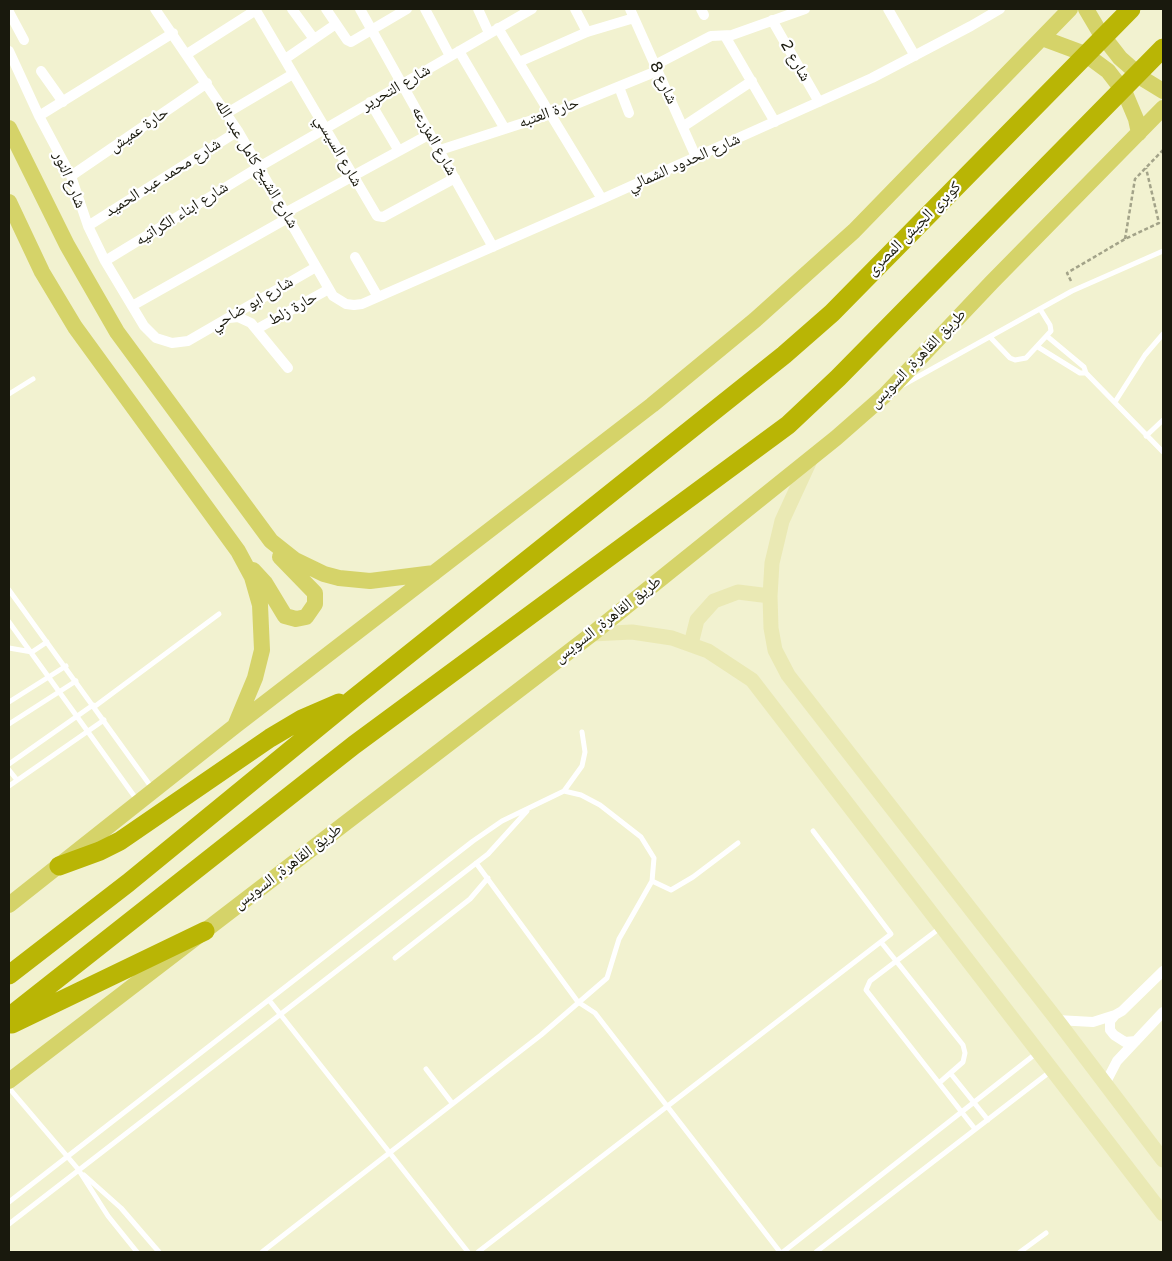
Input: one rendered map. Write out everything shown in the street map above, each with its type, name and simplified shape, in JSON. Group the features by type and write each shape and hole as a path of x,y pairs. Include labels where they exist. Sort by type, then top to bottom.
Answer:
{"highway":[{"name":"كوبرى الجيش المصرى","path":"354,698 763,373 832,313 1130,9"},
{"path":"9,1017 354,746 788,425 838,378 1163,48"},
{"path":"59,866 100,851 120,841 270,738 319,711 354,698"},
{"path":"9,975 128,883 354,698"},
{"path":"9,1026 204,931"}],"main road":[{"path":"9,905 235,726 437,573 660,399 755,320 854,231 1070,9"},
{"path":"1086,9 1099,31 1120,58 1145,80 1163,91"},
{"path":"1042,38 1085,54 1108,71 1125,93 1136,119 1139,133"},
{"name":"طريق القاهرة, السويس","path":"9,1081 592,634 811,458 885,395 992,282 1163,108"},
{"path":"9,128 67,245 118,332 288,566 312,589 316,598 310,613 296,619 285,616 265,583 246,564 75,327 42,272 9,202"},
{"path":"270,541 295,560 339,578 370,581 437,573"},
{"path":"235,726 255,678 263,635 260,605 246,564"}],"street":[{"name":"شارع الشيخ كامل عبد الله","path":"155,9 238,131 333,296 346,304 362,304"},
{"path":"187,54 256,9"},
{"name":"شارع السيسي","path":"256,9 373,211 380,217 455,178"},
{"path":"292,9 314,39"},
{"path":"326,9 346,40 350,42 407,9"},
{"name":"شارع المزرعه","path":"360,9 493,247"},
{"path":"425,9 505,129"},
{"path":"478,9 518,62 602,200"},
{"path":"510,9 514,19"},
{"name":"شارع التحرير","path":"259,167 532,9"},
{"path":"575,9 587,32"},
{"name":"حارة العتبه","path":"440,150 550,114 619,87 711,36 725,36 772,20 787,12 805,9"},
{"path":"888,9 914,56"},
{"name":"شارع الحدود الشمالي","path":"362,304 602,200 819,102 914,56 1000,9"},
{"path":"9,12 24,40"},
{"path":"518,62 632,13"},
{"name":"شارع 8","path":"632,13 684,126 696,157"},
{"name":"شارع 2","path":"772,20 819,102"},
{"path":"285,59 336,24"},
{"path":"39,116 173,34"},
{"path":"725,36 775,122"},
{"name":"شارع النور","path":"9,51 39,116 71,176 88,226 105,261 144,326 156,338 172,343 188,341"},
{"path":"41,71 63,102"},
{"path":"227,114 293,74"},
{"path":"684,126 752,82"},
{"name":"حارة عميش","path":"71,176 207,83"},
{"path":"619,87 629,113"},
{"path":"370,102 399,151"},
{"name":"شارع محمد عبد الحميد","path":"88,226 238,131"},
{"path":"132,306 353,176 430,134"},
{"name":"شارع ابناء الكراتيه","path":"105,261 259,167"},
{"path":"355,257 378,297"},
{"name":"شارع ابو ضاحي","path":"188,341 316,267"},
{"name":"حارة زلط","path":"257,329 329,289"},
{"path":"228,318 244,319 257,329 288,368"},
{"path":"811,458 782,521 772,563 770,596 775,650 788,675 1057,1020 1163,1160"},
{"path":"691,644 697,620 714,600 738,592 770,596"},
{"path":"592,634 639,633 691,644 723,660 752,680 1163,1214"},
{"path":"1057,1020 1093,1022 1115,1015 1122,1011 1163,972"},
{"path":"1105,1084 1118,1061 1163,1012"},
{"path":"1115,1015 1110,1022 1110,1030 1114,1035 1125,1042 1136,1040"}],"lane":[{"path":"885,395 1075,289 1163,251"},
{"path":"990,337 1005,354 1015,360 1026,358 1051,331 1050,325 1040,309"},
{"path":"1115,402 1146,355 1163,334"},
{"path":"1048,336 1084,367 1086,373 1163,452"},
{"path":"1038,347 1080,372 1086,373"},
{"path":"9,394 33,380"},
{"path":"1146,436 1163,420"},
{"path":"9,590 66,666 154,790"},
{"path":"9,764 75,716 94,706 219,614"},
{"path":"9,622 138,803"},
{"path":"9,648 32,652 47,642"},
{"path":"9,702 66,666"},
{"path":"9,724 76,681"},
{"path":"9,786 104,720"},
{"path":"9,1202 473,841 502,822 564,791 582,766 585,752 582,732"},
{"path":"9,770 17,780"},
{"path":"262,1252 541,1035 607,978 619,939 652,881 654,858 641,837 600,805 581,795 564,791"},
{"path":"9,1224 488,854 529,809"},
{"path":"478,1252 891,934 813,830"},
{"path":"652,881 671,890 693,877 738,843"},
{"path":"476,863 578,1002 594,1013 782,1252 1038,1052"},
{"path":"395,958 470,899 488,878"},
{"path":"942,926 870,981 866,990 975,1129"},
{"path":"882,942 963,1046 965,1052 963,1062 939,1083"},
{"path":"269,1000 468,1252"},
{"path":"426,1069 452,1103"},
{"path":"816,1252 1052,1070"},
{"path":"951,1074 988,1120"},
{"path":"9,1088 66,1156 122,1208 159,1252"},
{"path":"78,1169 108,1216 137,1252"},
{"path":"1020,1252 1046,1233"}],"path":[{"path":"1125,239 1135,179 1163,150"},
{"path":"1075,289 1067,273 1125,239 1159,223 1146,168"}]}
